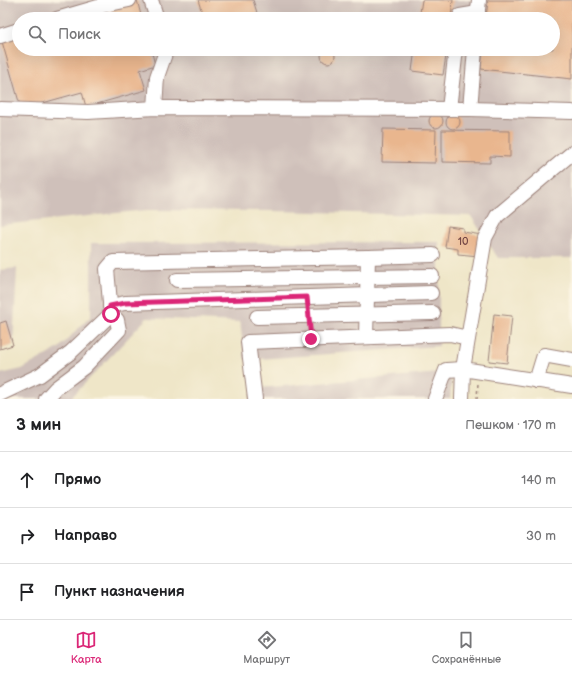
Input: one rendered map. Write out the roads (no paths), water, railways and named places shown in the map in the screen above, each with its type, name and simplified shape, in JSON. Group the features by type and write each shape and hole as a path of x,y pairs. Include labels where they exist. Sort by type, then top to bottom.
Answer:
{"street":[{"path":"77,12 105,2 129,0"},
{"path":"151,0 154,12"},
{"path":"0,36 12,32"},
{"path":"155,108 158,76 164,56"},
{"path":"449,109 455,56"},
{"path":"470,109 474,56"},
{"path":"0,109 88,112 155,108 470,109 572,112"},
{"path":"462,399 463,369 485,238 497,216 572,153"},
{"path":"46,399 56,388 84,367 119,330 117,320 110,310 107,269 113,262 433,255"},
{"path":"366,337 368,257"},
{"path":"304,258 311,339"},
{"path":"177,280 432,276"},
{"path":"0,394 40,375 71,352 110,310 125,303 431,293"},
{"path":"257,317 433,313"},
{"path":"255,399 248,342 450,334 468,338"},
{"path":"71,352 84,367"},
{"path":"536,381 544,355 572,360"},
{"path":"435,399 446,370 463,369 572,386"}]}
